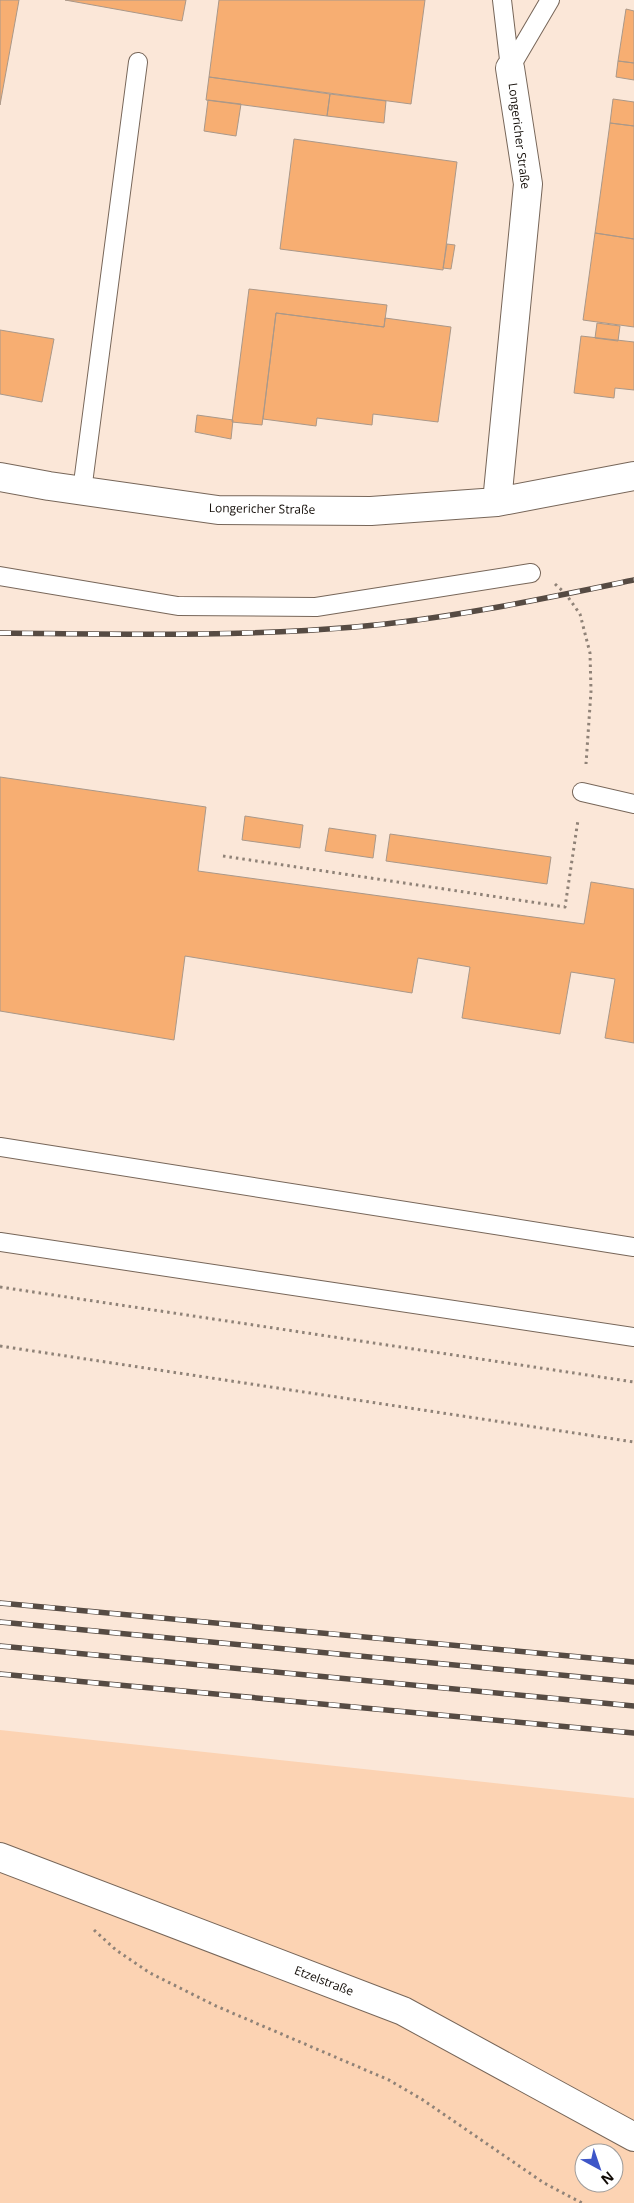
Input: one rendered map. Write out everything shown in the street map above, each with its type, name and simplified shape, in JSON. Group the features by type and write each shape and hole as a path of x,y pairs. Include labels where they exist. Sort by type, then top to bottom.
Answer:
{"street":[{"name":"Longericher Straße","path":"497,502 528,184 510,68"},
{"name":"Longericher Straße","path":"0,477 82,491 218,510 371,511 497,502 634,476"},
{"name":"Etzelstraße","path":"0,1857 403,2011 634,2136"}],"lane":[{"path":"502,0 510,68"},
{"path":"510,68 550,0"},
{"path":"82,491 138,62"},
{"path":"0,576 178,606 316,607 531,573"},
{"path":"582,792 634,804"},
{"path":"0,1147 634,1247"},
{"path":"0,1242 634,1338"}],"path":[{"path":"222,856 565,907 586,768 591,691 590,653 580,614 565,593 555,584 531,573"},
{"path":"0,1287 634,1382"},
{"path":"0,1346 634,1442"},
{"path":"88,1925 116,1950 150,1973 216,2006 389,2080 423,2100 544,2183 582,2203"}],"shaded area":[{"path":"0,1730 634,1798 634,2203 0,2203"}],"building":[{"path":"0,0 19,0 0,105"},
{"path":"65,0 186,0 182,21"},
{"path":"219,0 425,0 411,104 209,77"},
{"path":"626,9 634,11 634,63 618,61"},
{"path":"618,61 634,63 634,80 616,77"},
{"path":"209,77 330,94 327,116 206,100"},
{"path":"330,94 386,101 384,123 327,116"},
{"path":"613,99 634,102 634,126 610,123"},
{"path":"208,100 241,104 236,136 204,131"},
{"path":"610,123 634,126 634,239 595,233"},
{"path":"294,139 457,162 443,270 280,249"},
{"path":"595,233 634,239 634,327 583,320"},
{"path":"447,244 455,245 451,269 443,268"},
{"path":"249,289 387,305 384,327 276,313 262,425 232,422"},
{"path":"276,313 384,327 385,318 451,327 438,422 373,414 372,425 317,418 316,426 263,419"},
{"path":"597,323 620,326 618,341 595,338"},
{"path":"0,330 54,339 42,402 0,394"},
{"path":"581,336 634,342 634,390 615,388 614,398 574,393"},
{"path":"197,415 233,420 231,439 195,432"},
{"path":"0,777 206,807 198,871 584,924 591,882 634,889 634,1043 605,1038 615,979 571,972 560,1034 462,1018 470,967 418,958 412,993 185,956 174,1040 0,1011"},
{"path":"245,816 303,825 300,848 242,840"},
{"path":"329,828 376,835 373,858 325,851"},
{"path":"390,834 551,857 547,884 386,861"}],"railway":[{"path":"0,633 222,634 355,627 460,614 634,580"},
{"path":"0,1603 634,1662"},
{"path":"0,1622 634,1682"},
{"path":"0,1646 634,1706"},
{"path":"0,1674 634,1733"}]}
